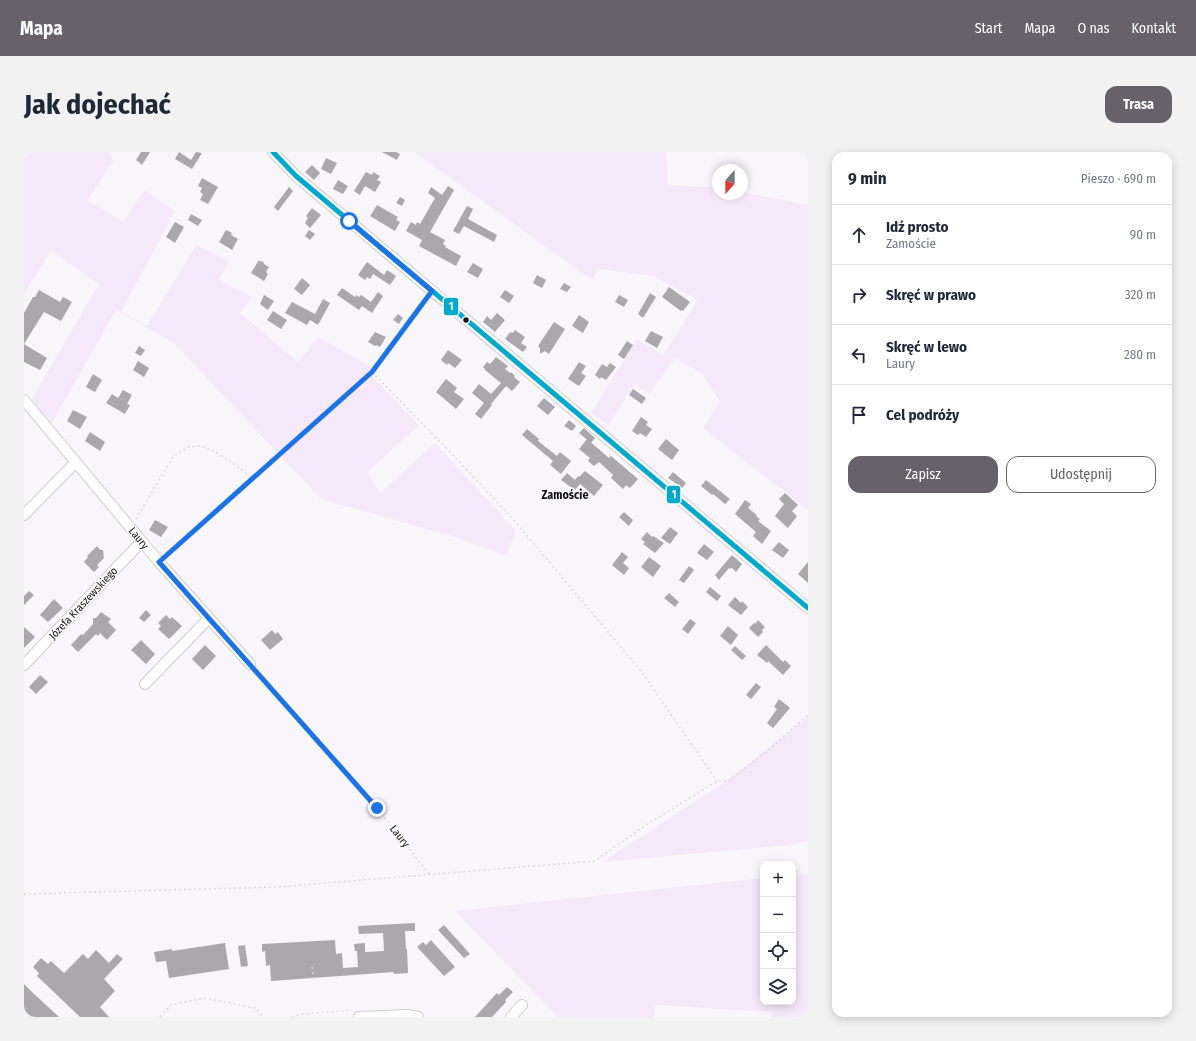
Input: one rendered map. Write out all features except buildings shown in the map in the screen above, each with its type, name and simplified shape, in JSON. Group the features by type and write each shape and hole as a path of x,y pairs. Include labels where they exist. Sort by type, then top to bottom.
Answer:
{"street":[{"path":"273,152 296,176 808,608"},
{"name":"Laury","path":"24,400 159,562 250,664"},
{"path":"24,515 76,462"},
{"name":"Józefa Kraszewskiego","path":"24,665 142,541"},
{"path":"145,684 209,618"},
{"path":"511,1017 522,1005"},
{"path":"356,1014 407,1015 418,1017"}],"path":[{"path":"159,562 372,372 432,291"},
{"path":"372,372 449,451 513,520 641,671 717,781"},
{"path":"131,528 173,457 188,447 201,446 213,451 233,463 253,478"},
{"name":"Laury","path":"250,664 377,808 429,874"},
{"path":"24,894 276,887 595,861 643,827 717,781 729,781 767,751 808,715"},
{"path":"312,967 314,979"},
{"path":"160,1017 171,1005 205,998 255,1008 263,1017"},
{"path":"292,1017 303,1014 356,1014"}],"shaded area":[{"path":"24,152 110,152 113,161 88,200 123,222 144,190 175,211 121,312 147,326 196,245 229,261 219,280 252,297 240,313 298,362 318,337 372,367 368,372 419,425 367,472 380,493 435,443 516,531 506,556 455,537 321,499 174,343 116,310 52,423 31,400 99,284 51,251 24,294"},
{"path":"414,152 666,152 668,185 712,187 712,200 748,200 748,193 808,205 808,510 703,428 720,401 701,373 675,358 649,394 634,384 609,425 591,413 637,339 663,355 698,300 653,276 599,269 592,280"},
{"path":"808,717 808,841 788,845 602,862 725,782"},
{"path":"808,874 808,1017 772,1017 772,1012 655,1005 654,1017 558,1017 455,911 760,878 760,1005 796,1005 796,875"}],"transit line":[{"name":"1","path":"273,152 296,176 808,608"}],"district":[{"name":"Zamoście","path":"565,495"}],"route":[{"path":"349,221 432,291 372,372 159,562 377,808"}]}
